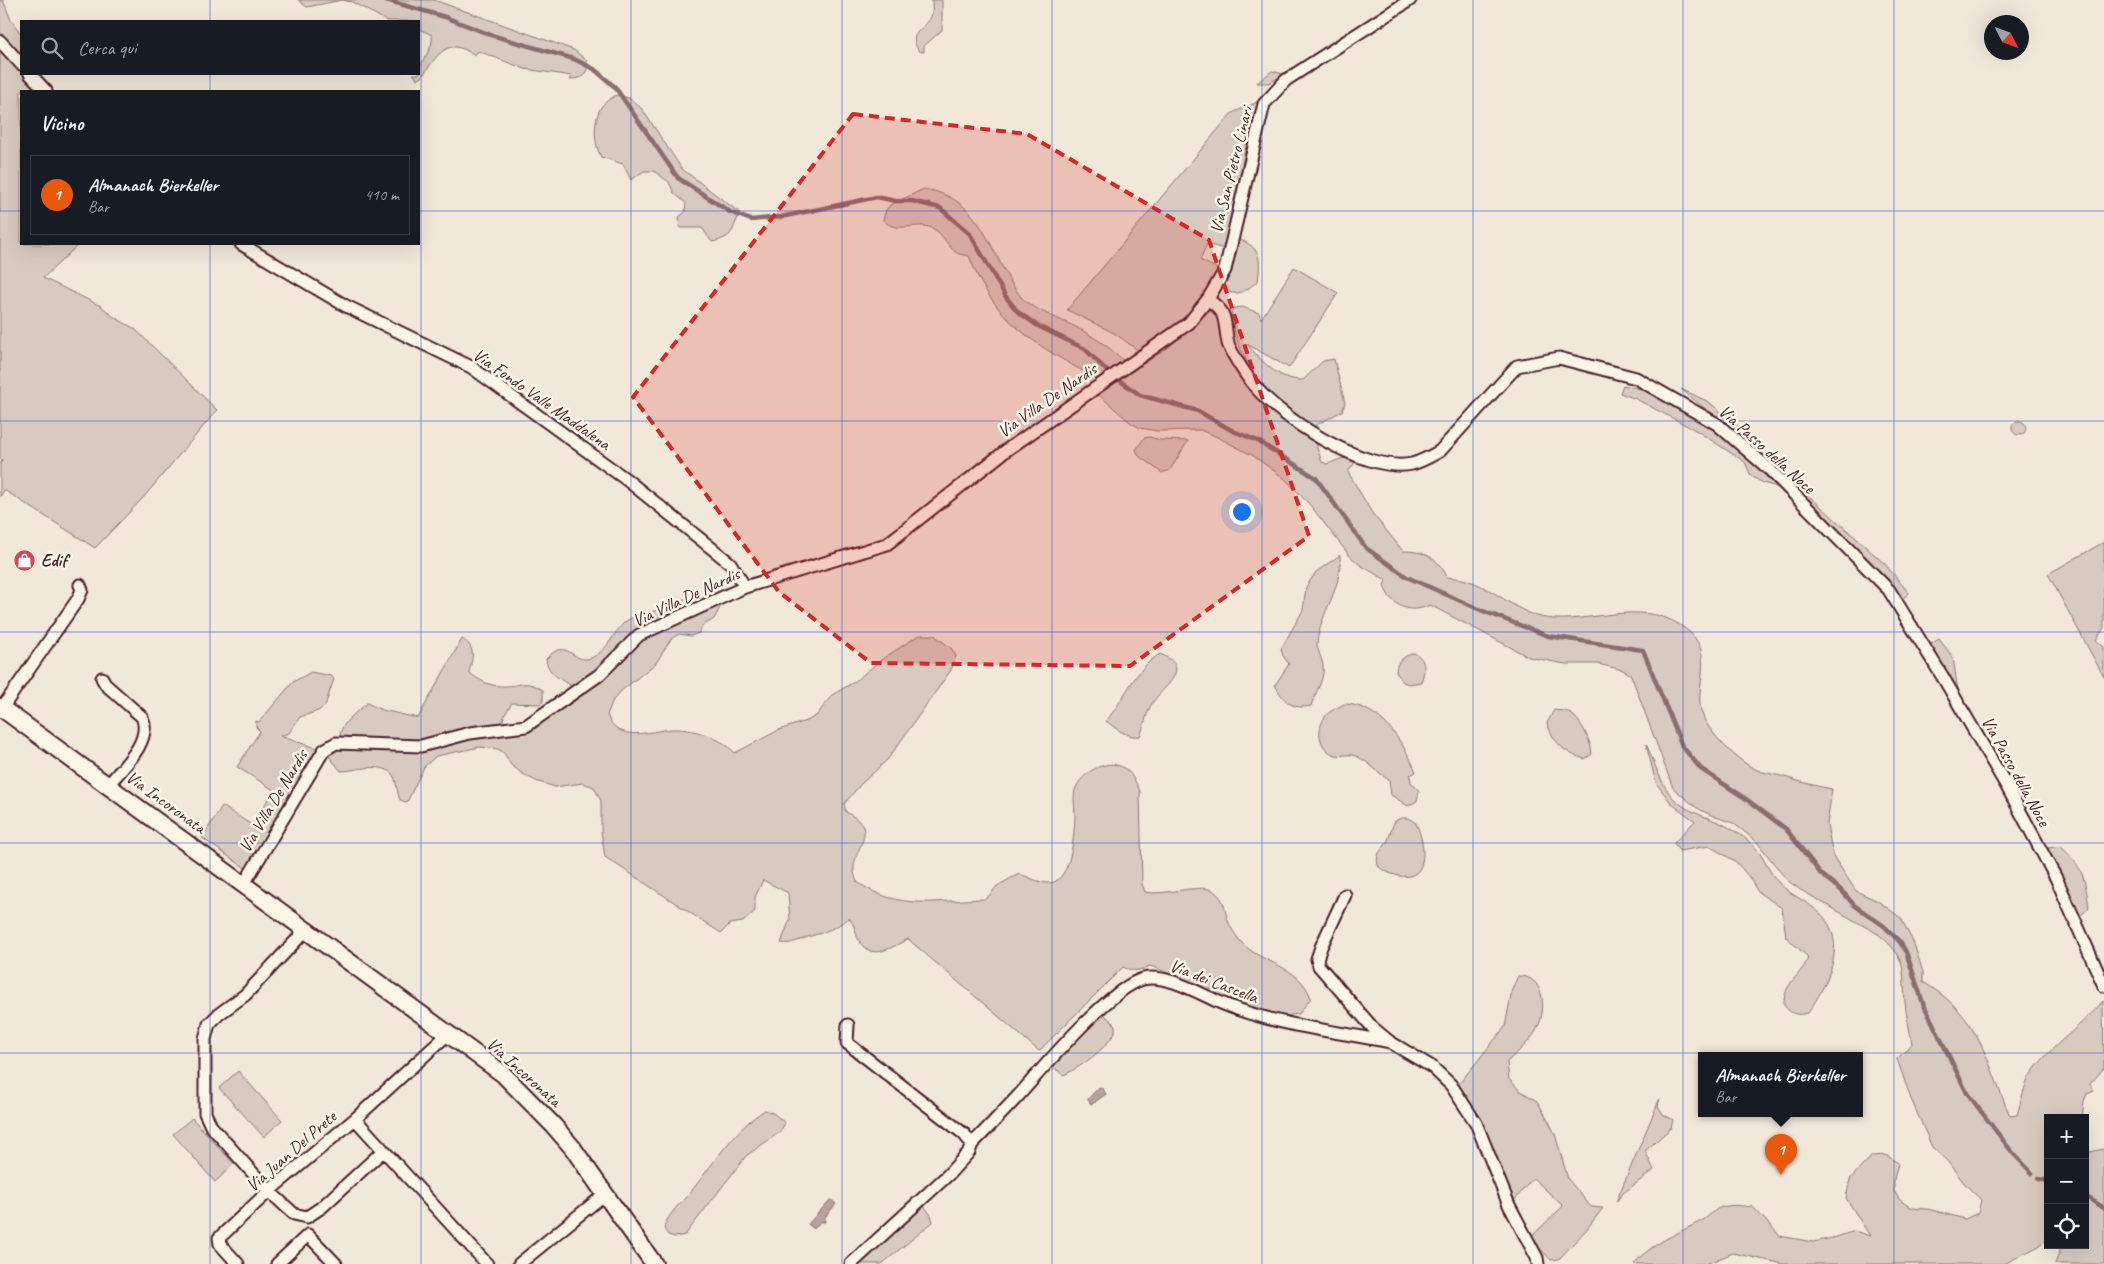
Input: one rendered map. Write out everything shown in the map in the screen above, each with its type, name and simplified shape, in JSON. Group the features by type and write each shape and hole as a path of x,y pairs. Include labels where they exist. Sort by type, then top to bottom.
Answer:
{"main road":[{"name":"Via Incoronata","path":"1,707 502,1074 553,1125 572,1147 654,1264"}],"street":[{"name":"Via San Pietro Linari","path":"1127,365 1189,323 1208,299 1225,270 1264,104 1286,80 1410,0"},
{"path":"0,41 20,63"},
{"path":"31,75 45,90"},
{"name":"Via Fondo Valle Maddalena","path":"244,245 346,306 471,367 627,480 701,539 730,563 745,587"},
{"name":"Via Passo della Noce","path":"1208,299 1221,311 1229,346 1249,379 1267,398 1317,437 1354,454 1390,464 1411,464 1427,459 1440,450 1517,366 1559,358 1636,378 1717,424 1769,470 1889,590 2006,784 2057,880 2104,986"},
{"name":"Via Villa De Nardis","path":"244,884 324,750 336,743 421,746 470,733 526,726 599,675 639,635 745,587 887,544 1008,449 1127,365"},
{"name":"Via Incoronata","path":"1,707 78,599 82,590 80,585"},
{"path":"102,678 106,685 142,717 145,724 142,738 135,752 108,785"},
{"path":"1345,895 1317,959 1326,975 1373,1028 1390,1042 1432,1067 1451,1085 1465,1104 1476,1123 1509,1205 1537,1258 1538,1264"},
{"path":"305,931 245,995 208,1024 206,1030 205,1113 211,1126 270,1191 294,1214 307,1217 322,1207 383,1151"},
{"name":"Via dei Cascella","path":"851,1264 948,1175 969,1152 972,1144 1071,1037 1133,982 1144,978 1156,978 1186,987 1258,1017 1390,1042"},
{"path":"848,1024 847,1044 964,1134 972,1144"},
{"path":"355,1119 448,1034"},
{"name":"Via Juan Del Prete","path":"238,1264 220,1244 219,1238 270,1191 355,1119 487,1264"},
{"path":"520,1264 605,1194"},
{"path":"277,1264 308,1235 336,1264"}],"highlighted area":[{"path":"853,114 1027,134 1209,240 1309,536 1130,666 871,663 779,592 633,397"}],"shaded area":[{"path":"0,0 3,0 11,20 20,33 20,59 0,35"},
{"path":"298,0 342,0 307,7"},
{"path":"342,0 434,0 574,50 587,61 587,70 582,77 570,80 572,76 525,69 478,51 475,55 464,49 454,47 442,51 421,78 417,79 414,75 420,75 421,64 429,51 432,41 432,35 420,29 420,20 385,20 352,2"},
{"path":"932,0 942,0 942,30 924,46 924,52 919,51 915,45 915,36 931,17"},
{"path":"0,47 20,69 20,75 25,75 38,90 20,90 20,245 78,245 43,278 101,306 114,317 135,329 217,410 143,498 95,548 4,490 0,497 0,464 2,461 0,458"},
{"path":"1272,71 1284,74 1269,83 1257,83"},
{"path":"616,95 629,98 642,109 682,169 740,213 729,235 712,242 702,228 680,228 679,217 685,212 686,203 674,193 669,182 654,171 644,171 631,180 623,164 601,157 596,140 596,121 601,107"},
{"path":"1262,98 1250,128 1224,249 1207,244 1200,260 1218,269 1204,295 1195,306 1163,335 1139,351 1114,333 1067,310 1231,114"},
{"path":"924,189 944,195 960,204 973,216 1010,281 1025,301 1087,333 1107,346 1124,361 1097,379 1076,367 1037,343 1005,316 991,299 979,279 969,256 954,251 943,237 932,228 926,226 894,227 883,220 886,210 890,205"},
{"path":"1236,240 1246,242 1255,250 1259,260 1259,273 1258,281 1245,291 1233,293 1229,292 1225,284"},
{"path":"1294,267 1338,293 1289,368 1247,344 1271,369 1294,379 1303,380 1323,361 1334,359 1345,403 1342,411 1311,428 1270,392 1249,365 1235,333 1231,313 1234,308 1242,307 1259,313 1261,319"},
{"path":"1213,311 1217,314 1231,358 1317,439 1317,448 1322,462 1327,464 1343,458 1356,461 1348,472 1372,513 1403,551 1417,552 1430,556 1439,564 1447,577 1464,579 1478,584 1531,614 1555,619 1572,619 1622,613 1656,615 1672,620 1695,638 1700,646 1703,665 1700,705 1702,714 1713,733 1738,758 1755,769 1832,789 1827,825 1833,856 1856,891 1878,901 1901,918 1914,944 1923,972 1923,982 1942,995 1969,1024 1979,1040 2010,1116 2017,1115 2026,1083 2047,1054 2103,1001 2104,1068 2090,1084 2094,1091 2087,1094 2082,1114 2044,1114 2044,1242 2004,1264 1784,1264 1733,1253 1706,1264 1634,1264 1657,1244 1703,1220 1719,1208 1730,1206 1753,1207 1780,1236 1813,1242 1855,1231 1870,1236 1846,1198 1850,1179 1872,1156 1886,1155 1898,1163 1894,1179 1894,1191 1900,1200 1911,1208 1928,1209 1965,1219 1978,1213 1981,1200 1965,1184 1947,1161 1932,1147 1911,1099 1897,1059 1912,1044 1902,964 1899,957 1888,942 1878,934 1799,889 1787,880 1757,842 1733,823 1697,808 1673,788 1631,675 1623,670 1598,664 1565,664 1529,657 1430,605 1415,609 1402,607 1391,599 1387,593 1384,586 1386,580 1360,565 1349,555 1310,505 1284,478 1252,455 1200,430 1158,431 1140,428 1131,423 1098,394 1169,347 1208,312"},
{"path":"1623,385 1646,390 1698,416 1734,446 1777,487 1763,483 1751,476 1745,462 1697,431 1636,399 1620,393"},
{"path":"1681,389 1709,402 1755,441 1752,445 1885,564 1909,593 1900,601 1735,433"},
{"path":"2016,421 2022,421 2026,428 2022,435 2016,435 2012,431 2012,425"},
{"path":"1149,437 1161,440 1188,441 1170,470 1162,473 1139,456 1136,450 1144,438"},
{"path":"2104,542 2104,628 2096,640 2104,647 2104,677 2048,574"},
{"path":"1340,555 1338,579 1322,621 1317,643 1323,666 1321,681 1311,706 1298,707 1285,700 1275,685 1289,664 1283,656 1281,649 1303,610 1306,587 1316,572"},
{"path":"679,599 687,599 689,606 638,634 586,681 572,686 555,676 549,668 546,659 553,652 565,650 579,658 591,658 606,647 629,619 658,610"},
{"path":"719,601 722,604 714,619 702,626 699,633 691,636 679,634 671,639 656,663 621,691 613,700 607,715 612,724 619,730 635,734 672,729 688,730 714,738 735,753 779,730 809,720 817,715 832,695 854,682 881,660 919,635 934,635 951,648 956,656 951,670 888,759 860,785 844,804 846,812 857,819 864,832 855,861 854,872 857,882 889,897 919,902 985,899 997,886 1019,874 1052,883 1061,876 1069,861 1074,833 1074,793 1078,784 1088,773 1095,769 1109,764 1116,765 1128,771 1140,791 1142,884 1145,892 1161,893 1199,888 1212,890 1217,893 1222,901 1230,925 1241,942 1259,956 1289,971 1298,978 1311,998 1299,1014 1284,1016 1259,1012 1150,966 1136,970 1123,967 1039,1051 908,939 880,951 873,952 867,950 862,945 849,918 826,931 793,942 781,943 790,919 788,893 763,880 755,897 755,911 743,922 730,924 721,933 605,857 601,831 601,801 594,787 583,783 555,787 536,781 511,765 504,753 498,749 480,747 436,756 424,767 407,802 400,800 394,777 390,772 377,768 341,771 327,754 332,747 401,748 471,735 523,729 640,637"},
{"path":"462,639 467,642 472,650 469,672 472,675 484,682 497,686 531,684 543,690 543,702 539,704 512,703 504,716 502,725 423,742 339,742 345,724 367,703 382,710 418,718"},
{"path":"1939,639 1953,657 1957,685 1962,700 1929,645"},
{"path":"1414,653 1423,662 1423,674 1421,682 1409,684 1403,682 1396,672 1396,668 1401,659"},
{"path":"1160,654 1170,659 1175,665 1176,671 1173,677 1153,702 1140,736 1118,730 1106,721 1136,676 1151,660"},
{"path":"311,672 331,676 334,679 325,706 318,711 300,717 289,733 280,736 319,749 248,870 202,838 222,806 252,825 274,790 237,767 260,731 256,727 256,721 259,722 293,682"},
{"path":"1344,704 1368,710 1389,727 1397,737 1416,772 1410,775 1411,782 1419,791 1417,801 1408,806 1391,795 1389,780 1362,759 1352,755 1336,755 1326,749 1320,734 1322,722 1329,713"},
{"path":"1554,710 1568,712 1574,716 1588,737 1592,754 1585,759 1578,757 1571,754 1556,741 1547,723"},
{"path":"1646,744 1661,780 1673,798 1687,809 1726,826 1747,840 1759,852 1780,884 1820,913 1829,925 1833,937 1832,963 1828,977 1808,1013 1794,1014 1784,1005 1790,984 1802,969 1808,957 1786,937 1782,908 1758,892 1749,877 1735,861 1709,846 1679,851 1674,843 1695,821 1672,804 1656,783"},
{"path":"1401,818 1408,818 1416,823 1423,847 1423,857 1419,869 1415,874 1409,876 1389,873 1378,866 1377,861 1395,821"},
{"path":"2060,846 2074,860 2084,880 2089,908 2080,916 2043,849"},
{"path":"1518,976 1527,977 1538,987 1541,994 1542,1011 1538,1027 1532,1037 1507,1062 1509,1079 1519,1090 1537,1101 1555,1134 1568,1179 1591,1207 1603,1208 1559,1259 1551,1260 1530,1238 1563,1206 1533,1178 1512,1203 1476,1117 1458,1085 1505,1027 1512,989"},
{"path":"1104,1014 1115,1025 1115,1033 1099,1052 1079,1067 1064,1075 1051,1066"},
{"path":"238,1071 282,1120 264,1137 219,1088"},
{"path":"1099,1087 1106,1094 1091,1105 1088,1099"},
{"path":"1660,1098 1658,1106 1663,1114 1673,1120 1671,1128 1645,1151 1654,1170 1622,1194 1616,1202"},
{"path":"765,1110 773,1113 785,1123 780,1132 746,1156 685,1235 675,1237 668,1235 664,1226 672,1213 734,1137"},
{"path":"192,1118 234,1164 215,1182 173,1134"},
{"path":"2104,1149 2104,1264 2055,1264 2061,1249 2089,1249 2089,1152"},
{"path":"831,1199 836,1204 825,1217 825,1222 820,1222 814,1229 808,1224"},
{"path":"918,1206 924,1206 931,1215 933,1222 882,1264 855,1264"}],"waterway":[{"path":"386,0 445,17 491,35 574,59 594,69 615,87 678,178 730,212 751,220 781,217 877,197 895,201 912,201 940,208 970,234 1006,297 1018,312 1038,326 1085,349 1109,373 1140,395 1198,411 1233,431 1258,441 1316,478 1366,548 1407,577 1483,611 1548,636 1643,650 1682,746 1701,769 1742,796 1786,829 1821,874 1842,891 1854,905 1884,926 1900,942 1906,952 1923,1003 1967,1093 2012,1152 2032,1173"},
{"path":"2039,1179 2044,1180"},
{"path":"2089,1199 2104,1208"}],"place":[{"name":"Edif","path":"25,560"},
{"name":"Almanach Bierkeller","path":"1781,1175"}]}
